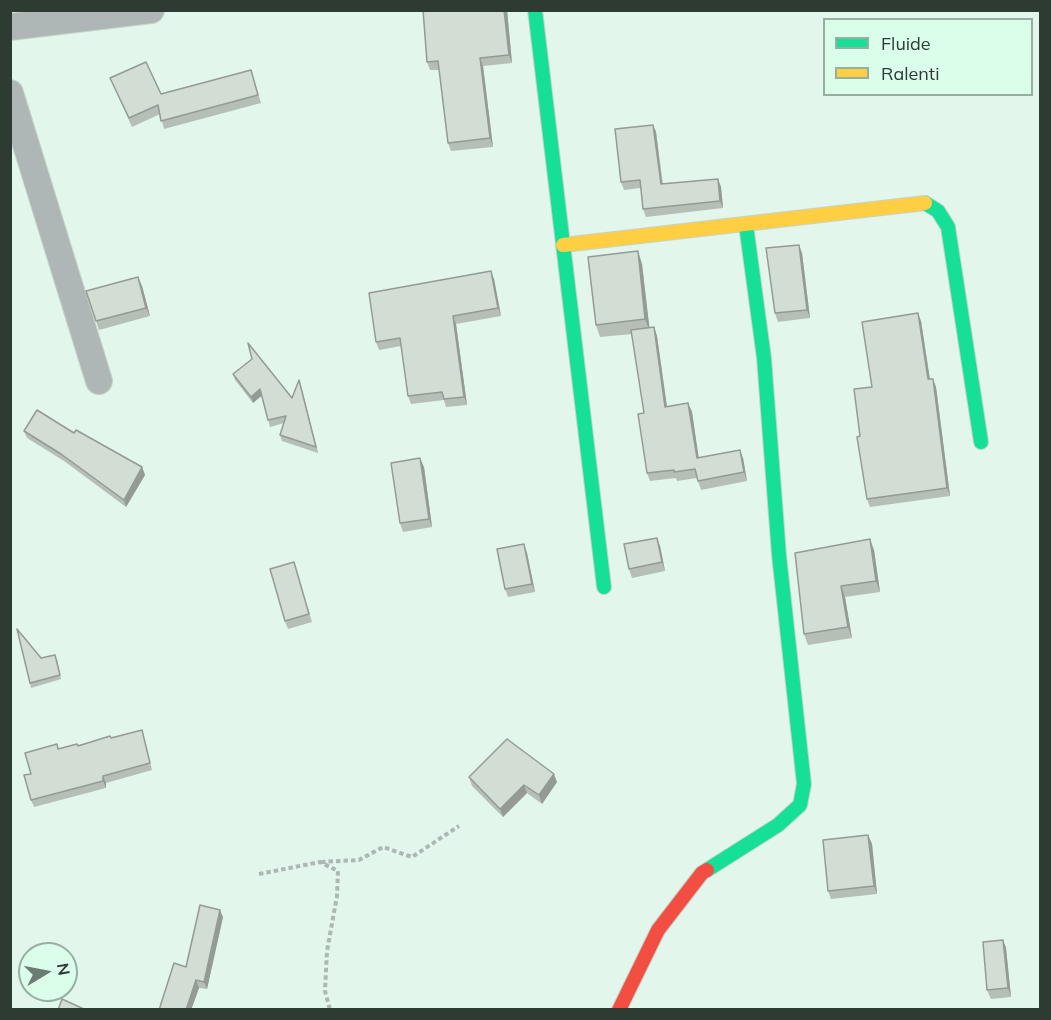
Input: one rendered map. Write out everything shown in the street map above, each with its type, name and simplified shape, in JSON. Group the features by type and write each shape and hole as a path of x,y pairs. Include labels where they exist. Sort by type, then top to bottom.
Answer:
{"street":[{"path":"535,10 604,587"},
{"path":"10,27 144,11"},
{"path":"10,93 99,381"},
{"path":"563,245 746,225 923,202 938,211 948,226 981,442"},
{"path":"619,1010 658,930 702,873 778,825 800,805 804,784 779,555 764,358 746,225"}],"path":[{"path":"259,874 320,862 359,860 383,847 412,857 459,826"},
{"path":"320,862 338,871 337,896 327,951 325,991 330,1010"}],"building":[{"path":"423,10 504,10 509,55 480,58 490,138 448,143 438,61 427,62"},
{"path":"146,62 161,94 251,70 258,95 161,121 158,105 129,118 110,78"},
{"path":"653,125 661,184 718,179 720,201 643,209 640,180 621,182 615,129"},
{"path":"799,245 807,310 775,313 766,248"},
{"path":"638,251 645,319 596,325 588,257"},
{"path":"491,271 498,308 453,316 464,397 444,399 442,392 408,396 400,338 376,342 369,293"},
{"path":"138,277 146,308 96,321 86,291"},
{"path":"918,313 928,379 933,379 947,488 867,499 857,437 860,436 854,389 872,387 862,322"},
{"path":"654,327 665,407 688,403 697,458 740,450 744,472 698,481 695,469 647,473 638,414 644,413 631,330"},
{"path":"248,343 292,398 299,380 316,447 280,435 286,416 268,420 260,389 251,397 233,374 252,359"},
{"path":"37,410 74,433 76,430 142,467 124,500 61,454 24,431"},
{"path":"420,458 429,519 400,523 391,463"},
{"path":"657,538 662,562 629,569 624,544"},
{"path":"870,539 876,581 841,586 848,627 804,634 795,553"},
{"path":"524,544 532,584 505,589 497,549"},
{"path":"294,562 309,614 285,621 270,569"},
{"path":"17,629 41,658 55,655 60,675 30,683"},
{"path":"142,730 150,763 103,776 103,781 31,800 24,775 31,774 25,753 57,744 58,749 77,744 78,746 110,736 111,738"},
{"path":"507,739 554,774 539,795 524,785 500,809 469,777"},
{"path":"868,835 874,886 828,891 823,840"},
{"path":"200,905 220,910 204,982 196,980 186,1010 159,1010 174,963 186,967"},
{"path":"1003,940 1008,988 987,990 983,942"},
{"path":"61,1002 69,1002 86,1010 58,1010"}],"traffic: fast":[{"path":"535,10 604,587"},
{"path":"925,203 938,211 948,227 981,442"},
{"path":"707,870 778,825 800,805 804,784 779,555 764,358 746,225"}],"traffic: slow":[{"path":"563,245 925,203"}],"traffic: jam":[{"path":"619,1010 658,930 702,873 707,870"}]}
